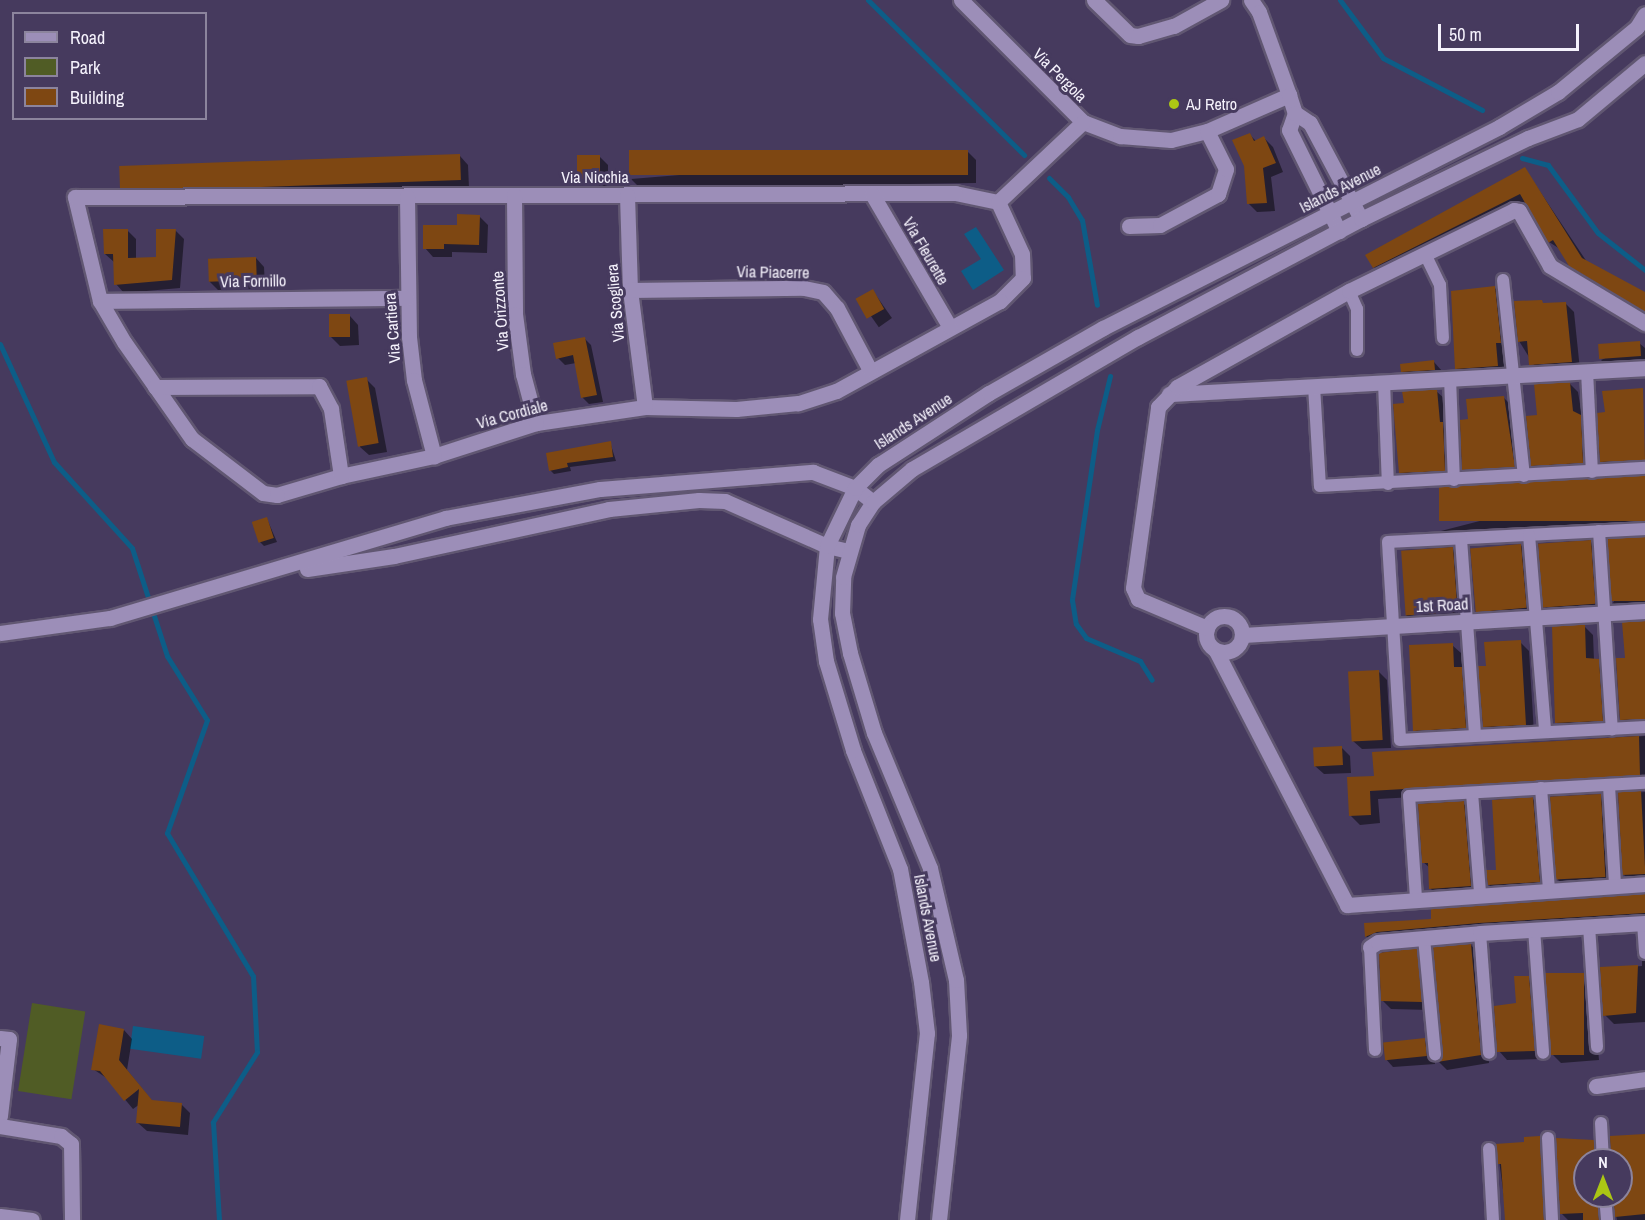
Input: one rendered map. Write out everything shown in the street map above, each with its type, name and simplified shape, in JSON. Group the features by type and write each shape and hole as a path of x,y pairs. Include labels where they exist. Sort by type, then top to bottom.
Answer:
{"street":[{"name":"Via Pergola","path":"962,0 1083,122 1120,136 1147,140 1171,140 1207,131 1289,95"},
{"path":"1094,0 1130,35 1148,36 1221,0"},
{"path":"1251,0 1258,12 1295,113 1290,130 1339,231"},
{"name":"Islands Avenue","path":"907,1220 927,1033 921,982 900,868 853,750 826,662 820,620 827,546 855,488 878,465 989,393 1103,328 1352,203 1558,92 1637,27 1645,14"},
{"name":"Islands Avenue","path":"939,1220 959,1035 956,981 930,868 874,733 850,653 842,613 848,551 858,525 873,502 912,469 1118,349 1361,219 1528,138 1578,118 1645,63"},
{"path":"1295,113 1310,123 1361,219"},
{"path":"998,202 1083,122"},
{"path":"1129,226 1160,225 1222,189 1226,169 1207,131"},
{"name":"Via Nicchia","path":"75,197 955,193 998,202"},
{"name":"Via Fleurette","path":"872,194 949,326"},
{"name":"Via Orizzonte","path":"514,195 515,314 523,374 536,423"},
{"name":"Via Scogliera","path":"627,195 630,290 645,407"},
{"name":"Via Cartiera","path":"406,196 407,298 414,380 434,456"},
{"name":"Via Cordiale","path":"75,197 100,301 192,439 262,493 294,493 341,476 434,456 536,423 645,407 735,409 798,403 837,391 949,326 1000,301 1023,278 1022,254 998,202"},
{"path":"1207,628 1138,599 1133,588 1158,407 1169,394 1349,291 1426,256 1516,210 1550,266 1645,323"},
{"path":"1426,256 1440,285 1443,338"},
{"path":"1503,280 1516,375 1524,476"},
{"name":"Via Piacerre","path":"630,290 804,288 824,292 837,308 870,370"},
{"path":"1349,291 1357,309 1357,350"},
{"name":"Via Fornillo","path":"100,301 407,298"},
{"path":"1169,394 1645,368"},
{"path":"1587,371 1592,472"},
{"path":"1450,378 1454,480"},
{"path":"1384,382 1388,484"},
{"path":"156,387 319,386 331,409 341,476"},
{"path":"1314,386 1320,486 1645,468"},
{"path":"0,633 110,618 206,589 259,576 445,518 600,489 813,472 855,488 873,502"},
{"path":"725,478 725,501"},
{"path":"259,576 393,556 450,540 609,509 699,500 725,501 827,546 848,551"},
{"path":"1645,529 1388,542 1400,740 1645,727"},
{"path":"1599,531 1602,613 1612,730"},
{"path":"1529,535 1545,731"},
{"path":"1461,539 1465,621 1475,736"},
{"name":"1st Road","path":"1242,635 1645,611"},
{"path":"1207,628 1223,617 1236,622 1242,635 1233,650 1216,651"},
{"path":"1207,628 1209,645 1216,651 1347,905 1480,893 1645,884"},
{"path":"1416,898 1409,796 1645,783"},
{"path":"1609,786 1615,884"},
{"path":"1541,788 1549,889"},
{"path":"1472,793 1480,893"},
{"path":"1375,1050 1370,947 1378,942 1644,923 1645,952"},
{"path":"1589,926 1597,1047"},
{"path":"1534,930 1543,1053"},
{"path":"1480,933 1489,1053"},
{"path":"1424,938 1435,1054"},
{"path":"0,1038 9,1039 0,1116"},
{"path":"1596,1086 1645,1079"},
{"path":"1601,1123 1602,1148"},
{"path":"0,1126 62,1136 71,1144 72,1220"},
{"path":"1548,1137 1552,1220"},
{"path":"1489,1149 1493,1220"},
{"path":"0,1216 32,1220"}],"green space":[{"path":"32,1003 85,1011 71,1099 18,1091"}],"water":[{"path":"976,227 1004,270 973,290 961,271 981,259 964,234"},
{"path":"133,1026 204,1036 201,1059 130,1049"}],"building":[{"path":"1250,133 1254,141 1264,136 1276,163 1263,168 1267,203 1247,204 1244,166 1232,140"},
{"path":"629,150 968,150 968,175 629,175"},
{"path":"460,154 461,180 120,192 119,166"},
{"path":"577,155 600,155 600,179 577,179"},
{"path":"1525,167 1582,258 1645,292 1645,312 1569,266 1553,240 1548,243 1520,194 1373,268 1365,255"},
{"path":"457,214 480,215 479,245 444,244 444,249 423,249 423,225 457,225"},
{"path":"103,229 128,229 128,258 156,257 156,229 176,229 172,280 114,285 113,254 104,254"},
{"path":"256,257 257,280 209,282 208,259"},
{"path":"1495,286 1501,343 1496,343 1498,366 1455,369 1451,291"},
{"path":"873,289 884,309 867,319 856,299"},
{"path":"1542,300 1543,303 1566,302 1572,362 1529,365 1527,341 1518,342 1514,301"},
{"path":"329,314 350,314 350,337 329,337"},
{"path":"585,337 597,395 581,398 573,355 556,359 553,343"},
{"path":"1640,341 1641,356 1599,359 1598,344"},
{"path":"1434,360 1435,370 1401,372 1400,364"},
{"path":"367,377 379,443 358,447 346,381"},
{"path":"1570,382 1573,411 1581,415 1583,463 1531,466 1526,416 1537,415 1534,384"},
{"path":"1643,388 1645,460 1600,462 1597,413 1605,412 1602,391"},
{"path":"1437,389 1440,422 1443,422 1445,471 1399,473 1393,404 1404,403 1402,391"},
{"path":"1504,396 1515,467 1462,470 1460,420 1468,419 1466,399"},
{"path":"611,441 613,457 567,463 568,467 549,471 546,453"},
{"path":"1439,476 1645,476 1645,521 1439,521"},
{"path":"267,517 274,538 259,543 252,522"},
{"path":"1608,537 1645,537 1645,601 1608,601"},
{"path":"1591,540 1595,604 1543,608 1538,544"},
{"path":"1521,544 1527,608 1476,612 1470,548"},
{"path":"1453,547 1458,612 1406,615 1401,551"},
{"path":"1645,621 1645,719 1620,720 1616,658 1625,658 1622,622"},
{"path":"1585,624 1586,658 1599,659 1603,721 1555,723 1552,626"},
{"path":"1521,640 1526,725 1483,727 1478,666 1486,666 1484,642"},
{"path":"1453,643 1454,667 1462,667 1466,728 1413,731 1409,645"},
{"path":"1379,670 1383,740 1352,742 1348,672"},
{"path":"1639,736 1640,775 1370,791 1371,815 1349,816 1347,777 1374,776 1372,752"},
{"path":"1342,746 1343,765 1314,766 1313,748"},
{"path":"1641,791 1645,874 1622,875 1618,792"},
{"path":"1601,794 1605,877 1554,880 1550,797"},
{"path":"1533,797 1540,882 1488,885 1486,870 1496,870 1492,800"},
{"path":"1464,801 1471,886 1429,889 1428,863 1422,863 1418,804"},
{"path":"1645,894 1645,913 1479,923 1377,932 1365,937 1364,923 1431,919 1431,909"},
{"path":"1471,944 1481,1055 1437,1062 1443,1053 1433,947"},
{"path":"1417,948 1422,1002 1381,1001 1379,953"},
{"path":"1638,965 1636,1013 1603,1016 1600,967"},
{"path":"1545,973 1584,973 1584,1055 1545,1055"},
{"path":"1514,976 1529,976 1535,1051 1497,1052 1494,1006 1516,1003"},
{"path":"99,1024 124,1029 119,1060 152,1100 182,1103 180,1127 136,1123 139,1089 124,1101 100,1071 91,1070"},
{"path":"1425,1038 1427,1056 1385,1060 1383,1042"},
{"path":"1645,1134 1645,1214 1615,1217 1614,1208 1633,1208 1633,1148 1610,1148 1610,1136"},
{"path":"1540,1136 1544,1220 1505,1220 1501,1164 1498,1164 1495,1144 1524,1142 1524,1137"},
{"path":"1556,1138 1594,1140 1594,1148 1573,1148 1573,1208 1598,1208 1599,1220 1583,1220 1583,1213 1560,1214"}],"waterway":[{"path":"868,0 1024,155"},
{"path":"1340,0 1383,58 1482,110"},
{"path":"1522,158 1548,165 1598,233 1645,270"},
{"path":"1049,178 1068,197 1082,220 1097,305"},
{"path":"0,344 54,462 132,548 167,656 207,720 167,833 253,976 257,1052 213,1122 219,1220"},
{"path":"1110,376 1097,430 1072,600 1076,624 1086,638 1140,661 1152,680"}],"place":[{"name":"AJ Retro","path":"1174,104"}]}
